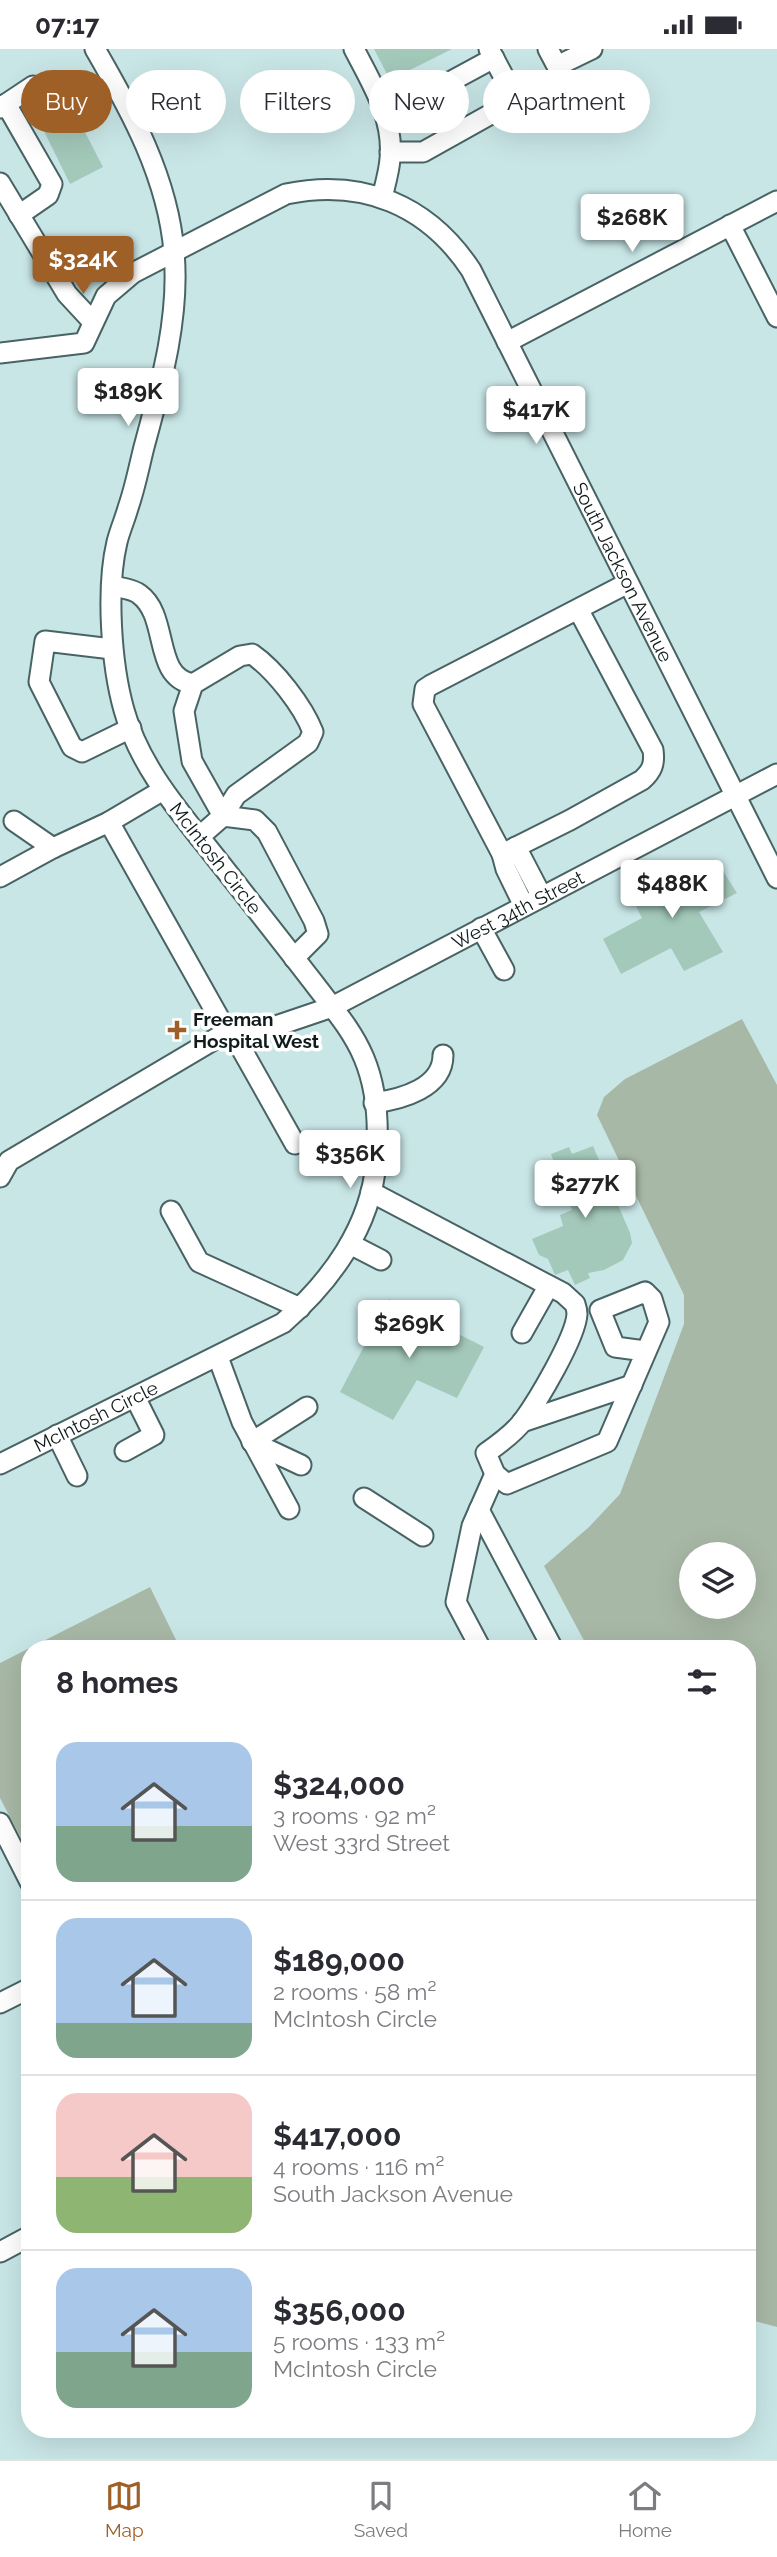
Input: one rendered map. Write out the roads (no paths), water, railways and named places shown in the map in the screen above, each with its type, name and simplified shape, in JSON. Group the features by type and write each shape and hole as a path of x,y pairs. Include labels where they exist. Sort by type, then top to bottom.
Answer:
{"street":[{"name":"McIntosh Circle","path":"0,1464 283,1323 331,1273 350,1244 371,1192 377,1148 373,1086 352,1033 163,790 145,759 124,709 112,649 117,543 158,397 170,338 174,252 148,148 127,104 95,49"},
{"path":"354,49 378,94 390,133 390,152 382,198"},
{"path":"548,49 557,66 592,49"},
{"path":"390,152 423,152 516,100 492,54 466,70"},
{"path":"19,215 48,195 52,184 3,106 21,94"},
{"path":"0,183 67,294 92,321"},
{"name":"South Jackson Avenue","path":"0,353 84,343 106,296 133,273 286,194 333,188 360,191 417,215 456,247 471,270 777,878"},
{"path":"507,342 777,201"},
{"path":"730,225 777,317"},
{"path":"542,897 509,850 422,704 422,695 431,685 628,583"},
{"path":"113,586 138,592 149,604 160,630 171,672 181,682 193,684 240,656 252,654 266,663 308,718 313,732 308,743 236,795 223,816 199,837"},
{"path":"509,850 642,780 654,765 653,750 578,609"},
{"path":"112,649 45,641 39,681 72,747 82,752 95,748 131,728"},
{"path":"193,684 184,711 192,761 223,816"},
{"name":"West 34th Street","path":"230,1032 274,1027 332,1007 777,774"},
{"path":"0,877 109,822 163,790"},
{"path":"223,816 255,820 267,832 314,921 318,934 295,958"},
{"path":"14,821 53,848"},
{"path":"109,822 295,1145"},
{"path":"509,850 506,869 524,906"},
{"path":"481,928 504,970"},
{"path":"3,1162 230,1032"},
{"path":"374,1103 394,1100 428,1085 439,1075 443,1055"},
{"path":"371,1192 563,1293 575,1304 577,1315 569,1340 552,1372 522,1422 486,1453 495,1474 507,1484 607,1442 645,1351"},
{"path":"171,1211 199,1262 300,1308"},
{"path":"350,1244 381,1260"},
{"path":"522,1333 548,1287"},
{"path":"218,1357 252,1442 289,1509"},
{"path":"522,1422 632,1385"},
{"path":"125,1451 154,1435 135,1397"},
{"path":"252,1442 307,1407"},
{"path":"57,1436 77,1476"},
{"path":"252,1442 301,1465"},
{"path":"476,1640 456,1602 472,1525 495,1474"},
{"path":"364,1498 423,1536"},
{"path":"479,1510 548,1640"},
{"path":"0,1823 21,1864"},
{"path":"0,2003 21,1992"},
{"path":"0,2252 21,2241"}],"place":[{"name":"Freeman Hospital West","path":"177,1030"}]}
